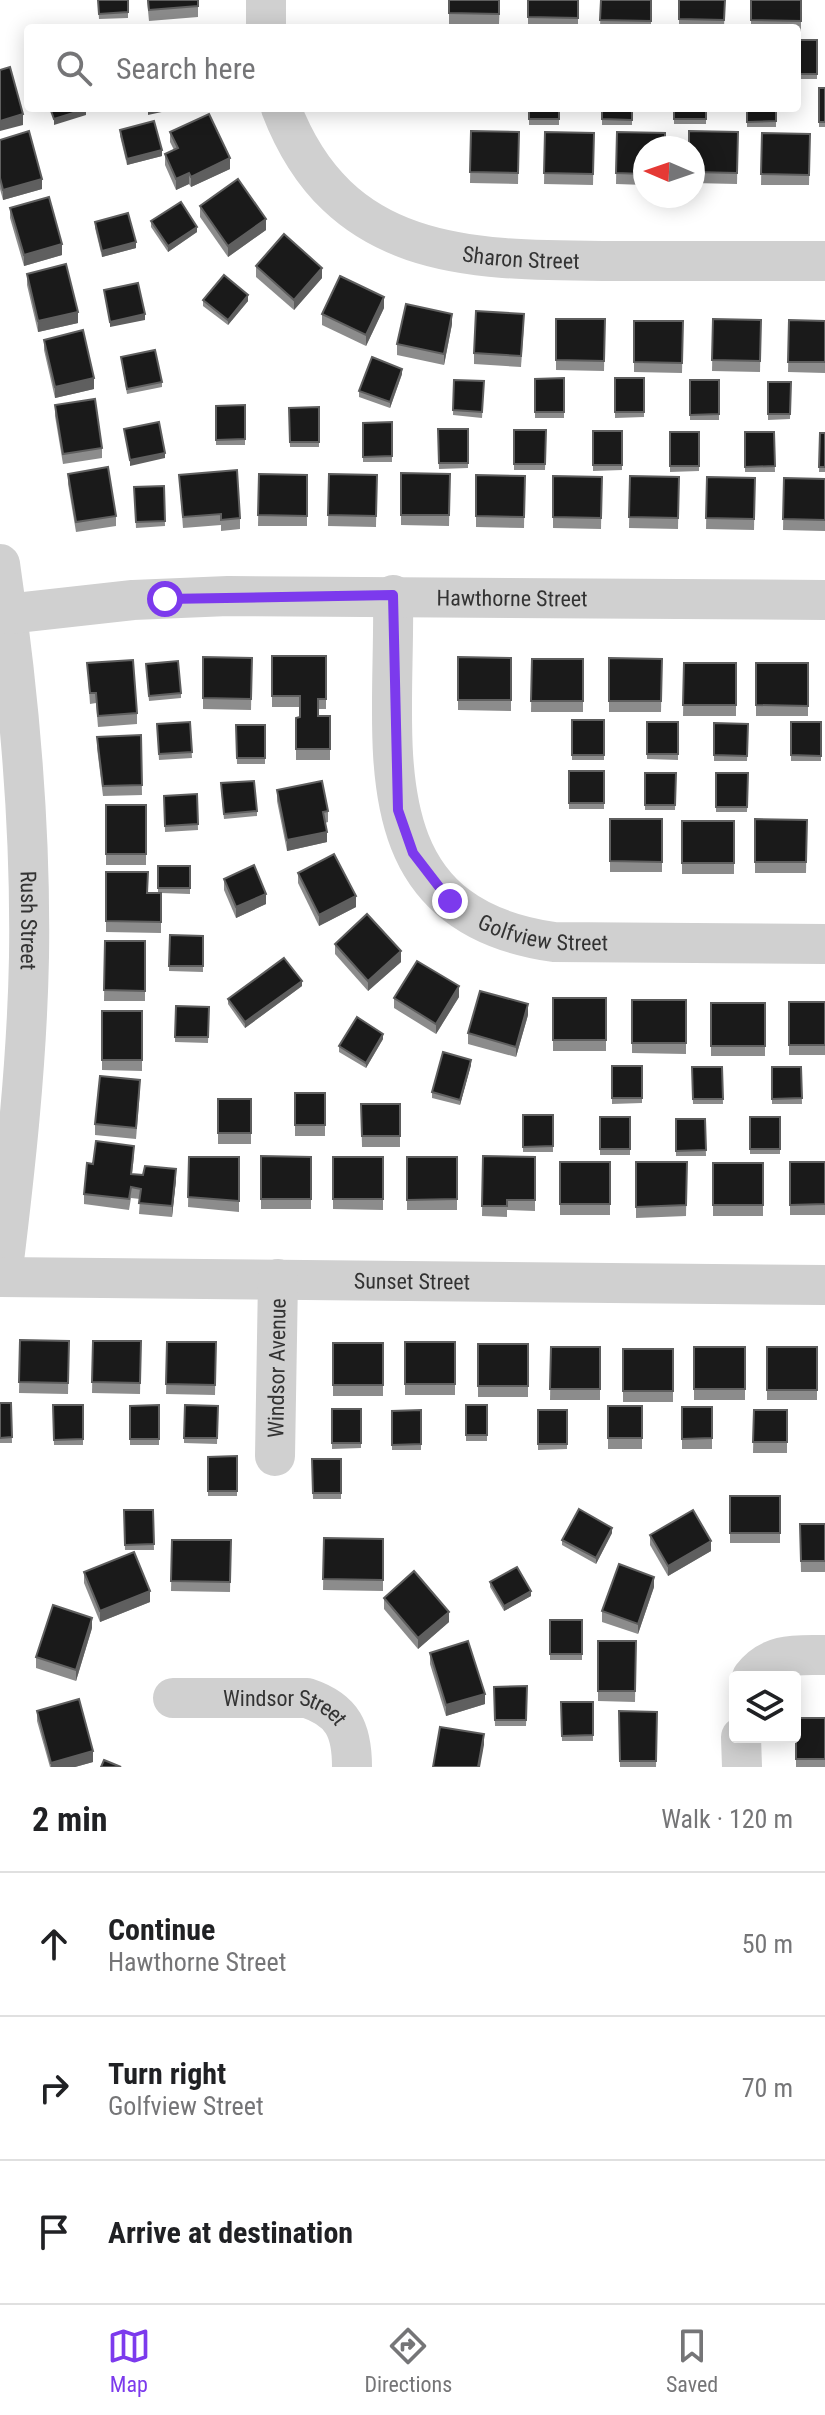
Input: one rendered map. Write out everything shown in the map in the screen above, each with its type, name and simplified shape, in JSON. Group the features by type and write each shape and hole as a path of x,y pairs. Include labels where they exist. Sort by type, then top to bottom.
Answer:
{"street":[{"path":"266,0 266,24"},
{"name":"Sharon Street","path":"283,112 314,169 346,203 383,229 434,250 471,257 546,260 825,261"},
{"name":"Rush Street","path":"0,564 21,750 29,955 20,1128 1,1277"},
{"name":"Hawthorne Street","path":"7,614 149,600 393,595 825,600"},
{"name":"Golfview Street","path":"393,595 398,810 413,853 450,901 481,922 516,936 554,942 825,944"},
{"name":"Sunset Street","path":"1,1277 825,1285"},
{"name":"Windsor Avenue","path":"275,1456 278,1279"},
{"path":"758,1671 781,1656 825,1655"},
{"name":"Windsor Street","path":"173,1698 307,1698 327,1705 345,1722 352,1742 352,1767"},
{"path":"741,1743 742,1767"}],"building":[{"path":"98,0 128,0 128,12 99,14"},
{"path":"148,0 198,0 198,6 149,10"},
{"path":"449,0 499,0 499,14 449,13"},
{"path":"528,0 578,0 578,18 528,17"},
{"path":"601,0 651,0 651,21 600,20"},
{"path":"679,0 725,0 724,20 679,19"},
{"path":"751,0 801,0 801,21 751,20"},
{"path":"801,40 817,40 817,74 801,74"},
{"path":"10,67 23,114 0,121 0,70"},
{"path":"819,88 825,88 825,122 819,122"},
{"path":"51,112 76,112 54,119"},
{"path":"529,112 559,112 559,119 529,119"},
{"path":"602,112 632,112 632,120 602,119"},
{"path":"674,112 706,112 706,119 674,119"},
{"path":"747,112 776,112 776,121 747,122"},
{"path":"209,114 230,158 191,177 189,173 176,179 165,154 178,148 170,132"},
{"path":"154,121 162,150 127,159 120,130"},
{"path":"29,131 42,179 3,190 0,140"},
{"path":"471,131 519,132 518,173 470,172"},
{"path":"689,131 738,132 737,173 705,172 705,136 689,136"},
{"path":"545,132 594,133 593,174 544,173"},
{"path":"617,132 665,133 665,136 633,136 633,174 616,173"},
{"path":"762,133 810,134 809,175 761,174"},
{"path":"238,179 266,219 228,246 200,206"},
{"path":"49,197 62,244 24,255 10,208"},
{"path":"181,202 197,227 168,246 151,221"},
{"path":"128,213 136,242 102,251 95,222"},
{"path":"284,234 322,268 294,300 256,266"},
{"path":"66,264 78,312 38,321 27,274"},
{"path":"224,275 248,295 228,320 203,300"},
{"path":"340,276 384,297 366,335 322,314"},
{"path":"138,283 145,314 110,322 104,290"},
{"path":"406,304 452,314 444,354 397,344"},
{"path":"476,311 524,314 521,356 474,353"},
{"path":"556,319 605,319 604,361 556,360"},
{"path":"713,319 761,320 760,361 712,360"},
{"path":"789,320 825,321 825,362 788,362"},
{"path":"634,321 683,321 682,363 634,362"},
{"path":"83,330 94,378 55,387 44,340"},
{"path":"155,350 162,382 127,389 121,357"},
{"path":"372,357 402,369 390,402 359,391"},
{"path":"564,378 564,412 535,412 535,379"},
{"path":"615,378 644,378 644,412 615,412"},
{"path":"454,380 484,381 482,412 453,410"},
{"path":"690,380 719,380 719,414 690,415"},
{"path":"768,382 791,382 790,414 768,414"},
{"path":"95,399 102,448 63,454 55,405"},
{"path":"245,405 245,439 216,440 216,406"},
{"path":"319,407 319,442 290,442 289,408"},
{"path":"159,422 165,453 130,460 124,429"},
{"path":"392,422 392,456 363,457 363,423"},
{"path":"438,429 468,429 468,463 439,463"},
{"path":"514,430 546,430 545,464 514,464"},
{"path":"593,431 622,431 622,465 593,465"},
{"path":"670,432 699,432 699,466 670,466"},
{"path":"745,432 774,432 775,466 745,467"},
{"path":"820,433 825,433 825,467 819,467"},
{"path":"108,467 116,516 76,522 68,474"},
{"path":"237,470 240,518 221,520 221,514 183,517 179,475"},
{"path":"401,473 450,474 449,515 401,515"},
{"path":"259,474 307,475 307,516 258,515"},
{"path":"329,474 377,475 376,516 328,515"},
{"path":"476,475 525,476 524,517 476,516"},
{"path":"553,476 602,477 601,518 553,517"},
{"path":"630,476 679,477 678,518 629,517"},
{"path":"707,477 755,478 754,519 706,518"},
{"path":"784,478 825,479 825,520 783,519"},
{"path":"164,486 165,521 136,522 134,487"},
{"path":"272,656 326,656 326,699 318,699 318,716 330,716 330,749 296,749 300,696 272,696"},
{"path":"203,657 252,658 251,699 203,698"},
{"path":"458,657 511,658 511,700 458,700"},
{"path":"609,658 662,659 661,701 609,701"},
{"path":"532,659 583,659 583,701 531,701"},
{"path":"133,660 137,713 98,716 96,693 90,693 87,663"},
{"path":"178,661 181,693 149,696 146,664"},
{"path":"684,663 736,663 736,705 683,705"},
{"path":"756,663 808,663 808,706 756,705"},
{"path":"572,720 604,720 604,755 572,755"},
{"path":"190,722 192,752 159,754 157,724"},
{"path":"647,722 678,722 678,754 647,754"},
{"path":"791,722 821,722 821,756 791,755"},
{"path":"714,723 748,724 747,756 714,755"},
{"path":"236,725 265,725 265,758 237,758"},
{"path":"141,735 142,785 103,786 97,737"},
{"path":"569,771 604,771 604,803 569,803"},
{"path":"645,773 676,773 675,805 645,805"},
{"path":"716,773 748,773 747,807 716,807"},
{"path":"254,781 257,811 224,814 221,783"},
{"path":"322,781 328,811 323,812 327,832 287,840 277,790"},
{"path":"197,794 198,824 165,826 164,796"},
{"path":"106,805 146,805 146,854 106,854"},
{"path":"610,819 662,819 662,862 610,861"},
{"path":"755,819 807,820 806,862 755,862"},
{"path":"682,821 734,821 734,863 682,863"},
{"path":"334,854 356,896 319,915 298,873"},
{"path":"254,865 266,894 236,907 224,879"},
{"path":"158,866 190,866 190,888 158,888"},
{"path":"106,872 148,872 147,893 161,893 161,922 106,921"},
{"path":"367,914 401,951 368,981 335,944"},
{"path":"170,935 203,936 203,966 169,966"},
{"path":"105,941 145,941 145,991 104,990"},
{"path":"284,958 302,981 245,1022 228,999"},
{"path":"417,961 459,986 436,1024 394,998"},
{"path":"480,991 528,1004 516,1047 468,1033"},
{"path":"553,998 606,998 606,1040 553,1040"},
{"path":"632,1000 686,1000 686,1043 632,1043"},
{"path":"789,1002 825,1002 825,1045 789,1045"},
{"path":"711,1003 765,1003 765,1046 711,1046"},
{"path":"176,1006 209,1007 208,1037 175,1037"},
{"path":"102,1011 142,1011 142,1060 102,1060"},
{"path":"357,1017 383,1034 366,1063 339,1046"},
{"path":"443,1052 471,1060 460,1100 432,1092"},
{"path":"612,1066 642,1066 642,1098 612,1098"},
{"path":"692,1067 722,1067 723,1099 693,1099"},
{"path":"772,1067 801,1067 802,1098 772,1099"},
{"path":"100,1076 140,1080 136,1128 95,1124"},
{"path":"295,1093 325,1093 325,1125 295,1125"},
{"path":"218,1099 251,1099 251,1133 218,1133"},
{"path":"361,1104 400,1104 400,1136 362,1136"},
{"path":"523,1115 553,1115 553,1146 523,1147"},
{"path":"600,1117 630,1117 630,1149 600,1149"},
{"path":"750,1117 780,1117 780,1149 750,1149"},
{"path":"676,1119 705,1119 706,1150 676,1151"},
{"path":"96,1141 134,1146 131,1174 143,1175 145,1166 176,1169 172,1206 139,1203 141,1189 131,1187 129,1199 84,1194 87,1163 93,1164"},
{"path":"261,1156 311,1157 311,1199 261,1199"},
{"path":"483,1156 535,1157 535,1200 507,1200 507,1206 482,1206"},
{"path":"189,1157 239,1157 239,1201 188,1197"},
{"path":"333,1157 383,1157 383,1199 333,1199"},
{"path":"407,1157 457,1157 457,1199 407,1200"},
{"path":"560,1162 610,1162 610,1204 560,1204"},
{"path":"636,1162 687,1162 686,1205 636,1207"},
{"path":"790,1162 825,1162 825,1204 790,1205"},
{"path":"713,1163 763,1163 763,1205 713,1205"},
{"path":"20,1340 69,1341 68,1383 19,1382"},
{"path":"93,1341 141,1341 140,1383 92,1382"},
{"path":"167,1342 216,1342 215,1385 166,1384"},
{"path":"405,1342 455,1342 455,1384 405,1384"},
{"path":"333,1343 383,1343 383,1385 333,1385"},
{"path":"478,1344 528,1344 528,1386 478,1386"},
{"path":"551,1347 600,1347 600,1389 550,1389"},
{"path":"694,1347 745,1347 745,1389 694,1389"},
{"path":"767,1347 817,1347 817,1390 767,1390"},
{"path":"623,1349 673,1349 673,1391 623,1391"},
{"path":"0,1403 11,1403 12,1437 0,1438"},
{"path":"53,1405 83,1405 83,1439 54,1440"},
{"path":"159,1405 159,1439 130,1439 130,1406"},
{"path":"185,1405 218,1406 217,1438 184,1438"},
{"path":"466,1405 487,1405 487,1435 466,1435"},
{"path":"608,1406 642,1406 642,1438 608,1438"},
{"path":"682,1407 712,1407 712,1438 682,1439"},
{"path":"332,1409 361,1409 361,1443 332,1443"},
{"path":"421,1410 421,1444 392,1445 392,1411"},
{"path":"538,1410 567,1410 567,1444 538,1444"},
{"path":"754,1410 787,1410 787,1442 753,1442"},
{"path":"237,1456 237,1491 208,1491 208,1457"},
{"path":"312,1459 341,1459 341,1493 313,1493"},
{"path":"730,1496 780,1496 780,1533 730,1533"},
{"path":"579,1509 612,1528 596,1558 562,1540"},
{"path":"124,1510 153,1510 154,1544 125,1545"},
{"path":"693,1510 711,1541 668,1566 650,1535"},
{"path":"800,1524 825,1524 825,1561 801,1561"},
{"path":"324,1538 383,1539 383,1580 323,1579"},
{"path":"172,1540 231,1540 230,1582 171,1581"},
{"path":"134,1552 150,1591 100,1611 84,1572"},
{"path":"619,1564 654,1577 638,1624 602,1611"},
{"path":"517,1567 531,1591 504,1606 490,1582"},
{"path":"414,1571 449,1612 418,1638 384,1598"},
{"path":"53,1605 92,1618 76,1670 36,1657"},
{"path":"550,1620 582,1620 582,1654 550,1654"},
{"path":"468,1641 485,1694 446,1705 430,1653"},
{"path":"598,1641 636,1641 635,1691 598,1691"},
{"path":"527,1686 526,1720 495,1720 494,1687"},
{"path":"79,1699 93,1751 51,1763 37,1711"},
{"path":"561,1702 593,1702 593,1735 562,1736"},
{"path":"619,1711 657,1712 656,1761 620,1761"},
{"path":"801,1718 825,1718 825,1759 796,1759 796,1743 801,1743"},
{"path":"440,1727 484,1734 478,1767 433,1767"},
{"path":"104,1760 121,1767 101,1767"}],"route":[{"path":"165,599 393,595 395,788 398,810 404,832 424,873 450,901"}]}
